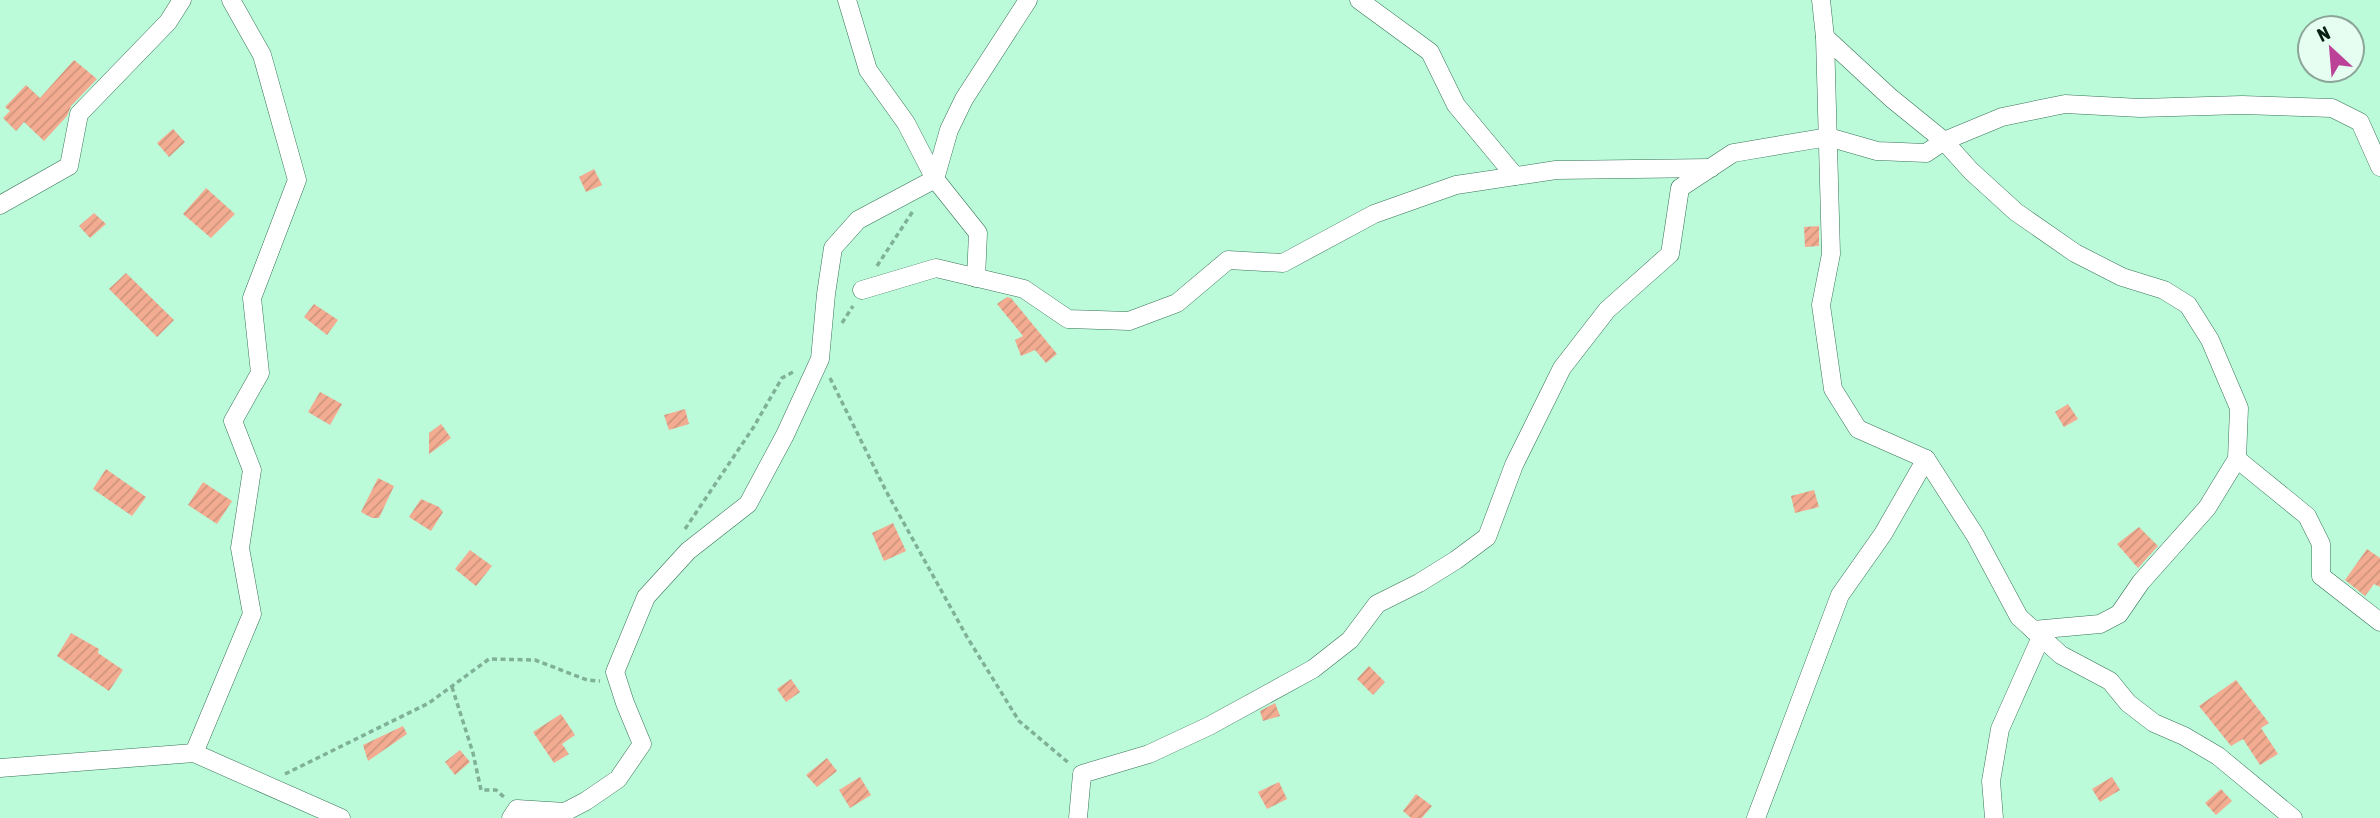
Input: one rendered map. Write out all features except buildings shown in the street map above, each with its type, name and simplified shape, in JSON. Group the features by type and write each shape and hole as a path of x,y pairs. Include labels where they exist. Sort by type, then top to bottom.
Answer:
{"street":[{"path":"0,205 69,166 79,114 168,22 182,0"},
{"path":"194,753 252,614 240,548 252,470 233,421 260,373 251,298 297,180 262,55 231,0"},
{"path":"846,0 868,70 906,122 935,179 978,233 976,278"},
{"path":"514,813 565,811 586,801 618,779 642,744 615,672 646,597 688,551 748,504 785,435 820,359 833,248 858,220 935,179 949,130 964,99 1028,0"},
{"path":"1359,0 1430,52 1456,105 1515,176"},
{"path":"1821,0 1825,37 1831,254 1821,305 1832,388 1858,429 1926,459 1975,535 2019,617 2061,654 2110,681 2128,703 2154,723 2184,736 2218,756 2293,818"},
{"path":"1825,37 1891,98 1944,141 1971,171 2017,212 2075,253 2122,277 2164,290 2188,305 2210,340 2239,408 2237,459 2207,508 2141,582 2119,614 2100,624 2037,633"},
{"path":"1078,818 1082,774 1149,754 1209,726 1313,669 1350,640 1377,604 1457,560 1487,537 1514,465 1562,368 1607,310 1670,254 1680,188 1733,153 1828,137 1877,151 1926,153 1944,141 2002,117 2065,104 2140,108 2242,106 2332,108 2360,122 2380,167"},
{"path":"862,290 936,268 1024,289 1068,319 1129,321 1177,303 1228,260 1283,263 1374,214 1456,185 1556,170 1711,168"},
{"path":"1756,818 1840,595 1884,534 1926,459"},
{"path":"2237,459 2307,516 2321,544 2321,576 2380,622"},
{"path":"1994,818 1991,781 2000,729 2037,633"},
{"path":"0,768 194,753 341,818"}],"path":[{"path":"841,324 935,179"},
{"path":"685,530 753,428 782,378 820,359 892,503 1012,711 1019,721 1082,774"},
{"path":"264,784 429,704 489,659 535,660 587,680 619,683"},
{"path":"452,687 473,753 481,790 496,790 514,813"}]}
